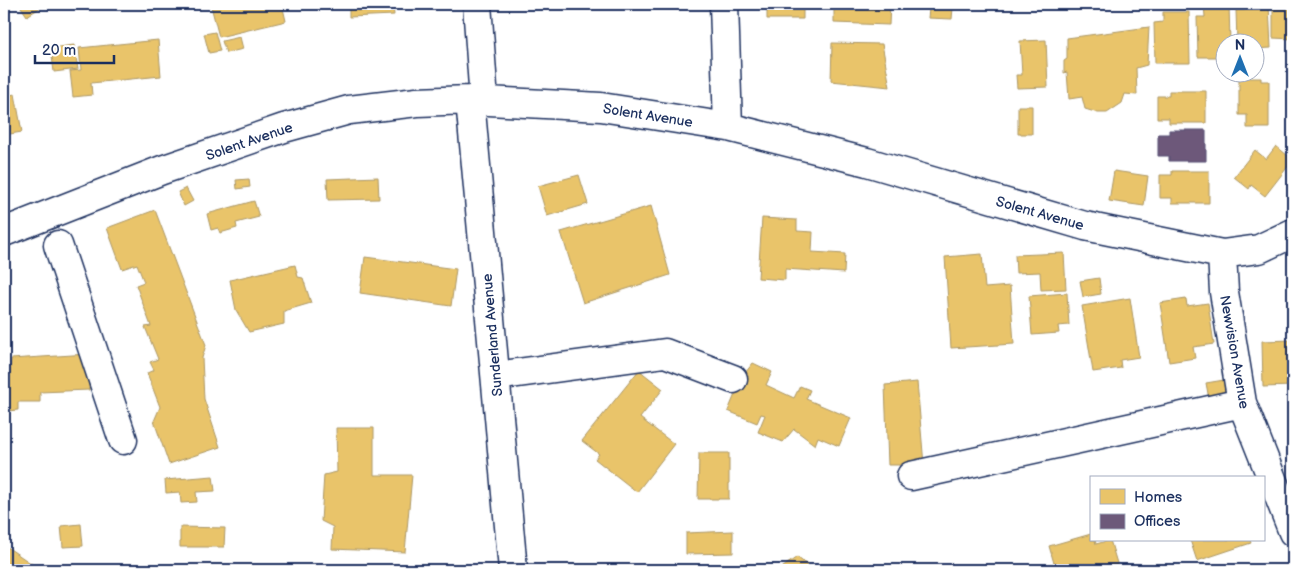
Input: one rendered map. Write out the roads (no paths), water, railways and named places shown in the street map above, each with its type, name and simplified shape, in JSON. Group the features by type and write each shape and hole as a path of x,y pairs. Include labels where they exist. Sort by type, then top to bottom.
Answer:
{"street":[{"name":"Sunderland Avenue","path":"476,4 477,101 496,376 513,570"},
{"path":"724,4 728,127"},
{"name":"Solent Avenue","path":"4,232 53,233 162,170 312,120 349,110 417,102 477,101 601,107 728,127 868,162 1085,226 1222,254 1259,249 1293,233"},
{"path":"53,233 123,440"},
{"name":"Newvision Avenue","path":"1222,254 1224,292 1242,403 1293,532"},
{"path":"496,376 665,353 733,379"},
{"path":"911,476 1242,403"}]}
